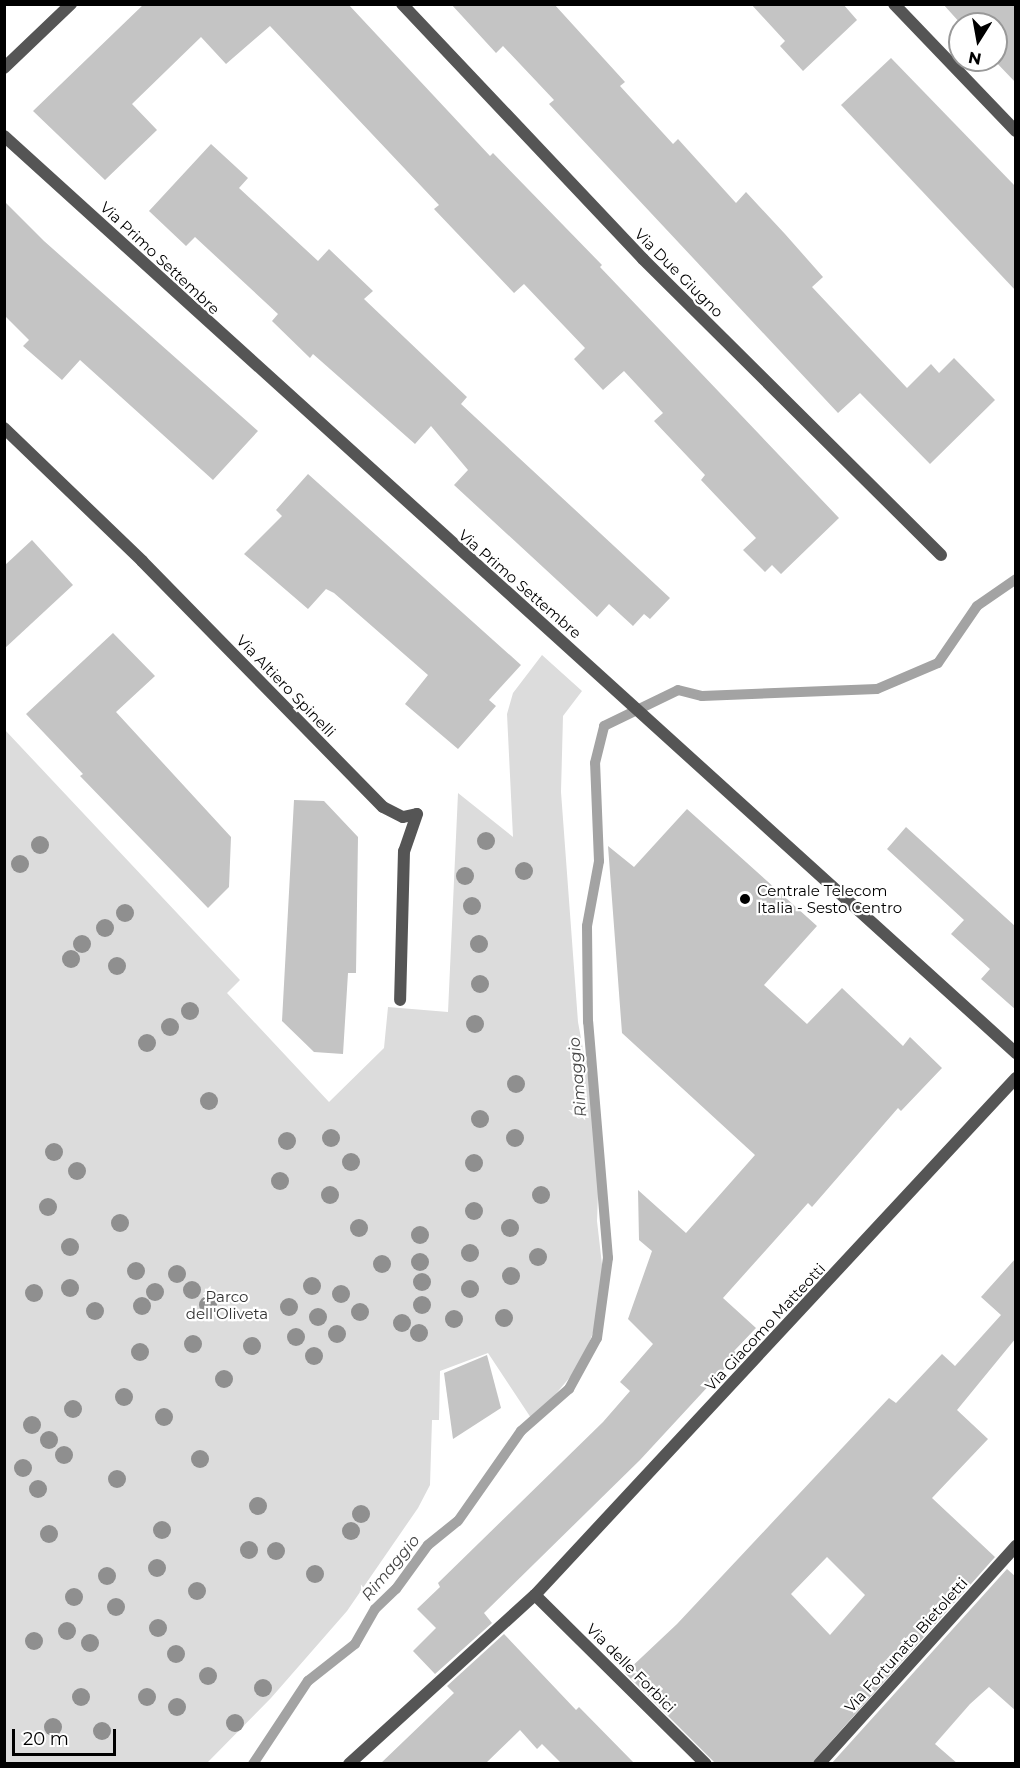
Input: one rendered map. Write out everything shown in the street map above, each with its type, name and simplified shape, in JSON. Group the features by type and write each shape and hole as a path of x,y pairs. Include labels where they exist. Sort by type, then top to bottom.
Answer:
{"street":[{"path":"4,68 71,4"},
{"name":"Via Due Giugno","path":"402,4 643,259 941,555"},
{"path":"894,4 1016,130"},
{"name":"Via Primo Settembre","path":"4,136 615,690 708,770 1016,1053"},
{"name":"Via Altiero Spinelli","path":"4,428 142,561 382,807 403,817 417,814 404,851 400,1000"},
{"name":"Via Giacomo Matteotti","path":"349,1764 535,1595 1016,1078"},
{"name":"Via Fortunato Bietoletti","path":"819,1764 1016,1546"},
{"name":"Via delle Forbici","path":"535,1595 706,1764"}],"green space":[{"name":"Parco dell'Oliveta","path":"542,655 582,691 563,716 561,792 578,1022 600,1142 597,1221 606,1299 581,1364 533,1421 488,1353 440,1371 439,1420 432,1420 430,1485 418,1508 347,1611 271,1698 207,1763 5,1763 5,730 240,980 227,993 329,1102 384,1048 388,1007 448,1012 458,793 513,837 507,714 513,693"}],"building":[{"path":"144,4 348,4 490,156 493,153 602,265 600,267 839,518 781,574 772,565 765,572 743,550 756,538 701,480 705,475 654,421 663,413 624,371 603,390 574,359 585,348 524,284 514,293 434,209 439,205 270,26 226,64 201,37 132,104 157,130 105,180 33,111"},
{"path":"451,4 554,4 625,82 620,86 673,144 678,139 736,203 746,192 785,234 823,277 812,287 907,388 931,364 939,373 954,358 995,400 930,464 860,393 838,413 549,104 554,100 503,46 496,53"},
{"path":"751,4 843,4 857,20 803,71 780,46 785,41"},
{"path":"943,4 1016,4 1016,83 1005,72 1008,72 1008,12 950,12"},
{"path":"891,58 1016,187 1016,291 841,105"},
{"path":"211,144 248,178 239,188 318,261 329,249 373,291 364,299 467,397 461,404 670,598 650,619 644,614 633,626 609,604 597,617 454,485 468,470 431,426 415,444 313,354 310,358 272,321 278,314 195,237 186,246 149,211"},
{"path":"4,201 44,241 258,431 213,480 80,360 62,380 23,346 29,340 4,315"},
{"path":"308,474 521,665 489,700 496,706 458,749 405,704 428,675 334,593 326,589 308,609 244,554 282,516 276,510"},
{"path":"32,540 73,585 4,649 4,566"},
{"path":"113,633 155,676 116,712 231,837 229,887 208,908 80,776 83,774 26,714"},
{"path":"294,800 324,801 358,837 356,973 348,973 343,1054 314,1052 282,1021"},
{"path":"687,809 817,926 764,985 807,1024 842,988 903,1046 910,1037 942,1068 901,1111 898,1108 812,1207 808,1203 723,1298 756,1328 734,1351 738,1354 640,1460 484,1613 492,1623 435,1674 413,1651 436,1628 417,1609 440,1587 438,1583 603,1422 630,1391 620,1382 653,1344 628,1319 652,1251 639,1240 638,1190 686,1233 755,1155 622,1033 608,846 634,867"},
{"path":"906,827 1016,927 1016,1010 981,979 990,969 951,934 964,920 887,849"},
{"path":"1016,1258 1016,1338 957,1410 988,1439 932,1498 995,1557 811,1764 716,1764 625,1673 677,1624 889,1398 896,1403 942,1354 955,1366 1001,1315 981,1297","holes":["827,1557 865,1595 830,1635 791,1594"]},
{"path":"487,1355 501,1408 453,1439 444,1373"},
{"path":"1007,1569 1016,1577 1016,1711 989,1687 970,1704 935,1744 958,1764 831,1764"},
{"path":"504,1634 576,1710 579,1707 635,1764 562,1764 542,1744 537,1749 520,1730 485,1764 380,1764 454,1693 447,1686"}],"waterway":[{"name":"Rimaggio","path":"253,1764 308,1681 355,1644 375,1609 396,1589 428,1545 458,1521 521,1431 569,1389 597,1338 608,1258 588,1022 587,926 599,861 595,763 604,726 678,690 702,696 877,689 938,663 977,606 1016,579"}],"place":[{"name":"Centrale Telecom Italia - Sesto Centro","path":"745,899"}]}
